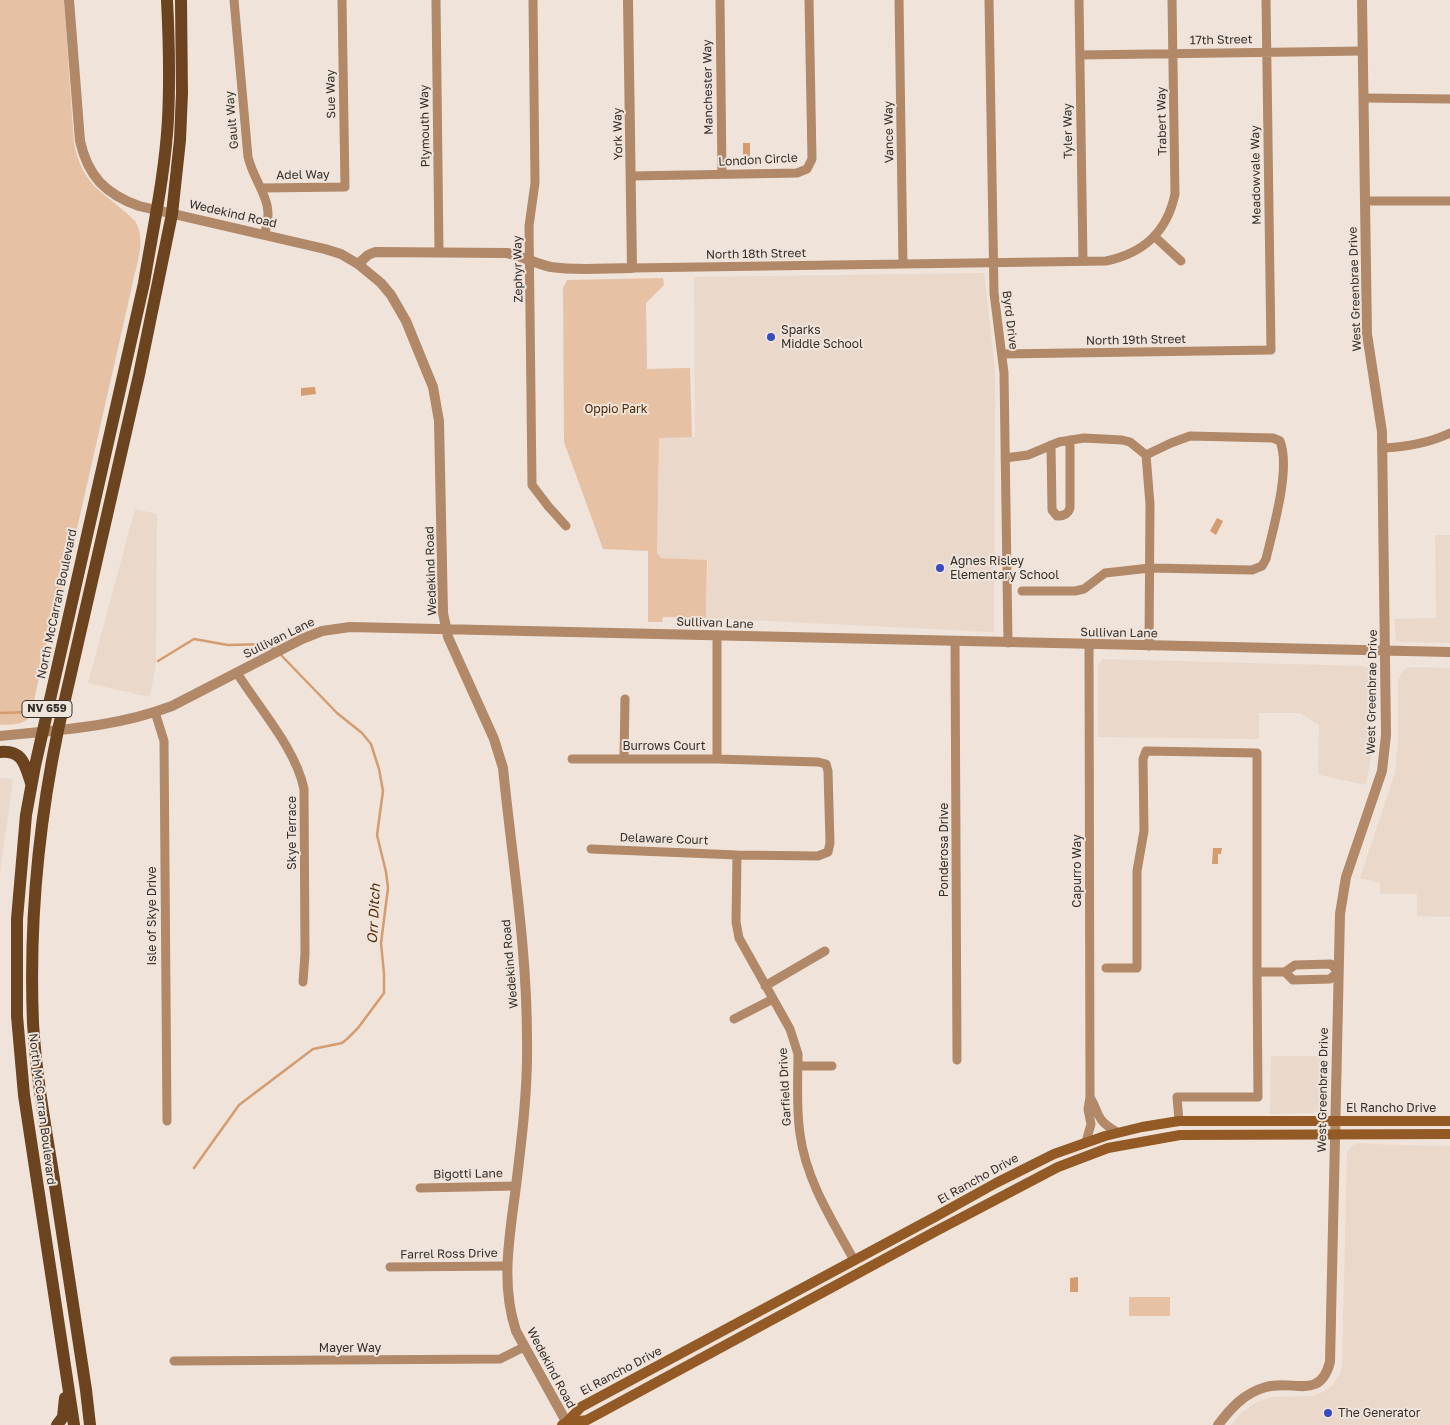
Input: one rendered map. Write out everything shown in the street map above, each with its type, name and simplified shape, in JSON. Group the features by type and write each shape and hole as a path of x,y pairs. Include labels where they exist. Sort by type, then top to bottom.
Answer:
{"main road":[{"name":"North McCarran Boulevard","path":"74,1425 24,1095 17,1016 17,918 26,815 42,732 144,283 158,211 168,120 167,0"},
{"name":"North McCarran Boulevard","path":"90,1425 40,1092 33,1025 32,966 36,867 49,774 58,730 139,375 172,214 180,140 182,92 181,0"},
{"path":"0,752 11,752 21,757 32,784"},
{"name":"El Rancho Drive","path":"565,1424 581,1407 1033,1163 1086,1142 1117,1132 1179,1121 1450,1121"},
{"path":"1108,1148 1112,1141 1132,1133 1138,1128"},
{"name":"El Rancho Drive","path":"565,1424 588,1420 1058,1167 1108,1148 1180,1135 1450,1134"},
{"path":"57,1425 64,1414 68,1381"}],"street":[{"name":"Wedekind Road","path":"69,0 80,141 94,176 116,196 139,206 326,249 358,264 381,283 399,308 429,379 437,404 441,453 443,613 451,645 494,738 503,768 520,932 527,1021 527,1074 507,1266 507,1289 512,1319 524,1347 565,1424"},
{"name":"Gault Way","path":"234,0 248,158 251,170 268,208 268,219 264,234"},
{"name":"Sue Way","path":"342,0 345,187"},
{"name":"Plymouth Way","path":"436,0 440,251"},
{"name":"Zephyr Way","path":"533,0 535,183 530,212 532,486 566,526"},
{"name":"York Way","path":"628,0 632,268"},
{"name":"Manchester Way","path":"720,0 722,174"},
{"name":"London Circle","path":"631,176 797,173 807,169 812,159 810,0"},
{"name":"Vance Way","path":"899,0 903,264"},
{"name":"Byrd Drive","path":"989,0 994,293 1004,373 1008,642"},
{"name":"Tyler Way","path":"1079,0 1083,261"},
{"name":"Trabert Way","path":"1154,236 1168,216 1174,194 1172,0"},
{"name":"Meadowvale Way","path":"1266,0 1271,350"},
{"name":"West Greenbrae Drive","path":"1218,1425 1236,1404 1256,1390 1278,1384 1309,1386 1318,1383 1325,1378 1330,1362 1340,914 1346,877 1379,782 1385,754 1386,735 1382,448 1379,406 1367,334 1362,0"},
{"name":"17th Street","path":"1080,55 1363,51"},
{"path":"1364,98 1450,99"},
{"name":"Adel Way","path":"260,188 345,187"},
{"path":"1365,201 1450,201"},
{"name":"North 18th Street","path":"358,264 375,252 440,251 507,253 564,269 1106,261 1141,248 1154,236"},
{"path":"1154,236 1181,261"},
{"name":"North 19th Street","path":"1002,354 1271,350"},
{"path":"1382,448 1400,448 1438,439 1450,433"},
{"path":"1022,591 1075,591 1084,589 1105,573 1150,568 1252,570 1262,566 1266,559 1281,489 1284,461 1280,441 1273,438 1190,436 1146,455"},
{"path":"1005,458 1033,453 1051,445 1084,438 1130,442 1146,455 1150,504 1149,646"},
{"path":"1051,445 1052,510 1057,516 1062,516 1070,508 1070,440"},
{"name":"Sullivan Lane","path":"0,736 108,724 155,712 237,673 302,639 322,631 350,627 1450,652"},
{"path":"717,758 718,635"},
{"name":"Ponderosa Drive","path":"955,641 957,1060"},
{"name":"Capurro Way","path":"1086,1142 1091,1124 1088,1109 1090,1097 1089,645"},
{"name":"Skye Terrace","path":"237,673 290,752 302,778 304,799 305,954 303,982"},
{"path":"624,699 624,758"},
{"name":"Isle of Skye Drive","path":"155,712 164,741 167,1121"},
{"path":"1106,968 1138,968 1138,871 1144,831 1143,759 1146,751 1257,753 1258,1097 1177,1097 1179,1121"},
{"name":"Burrows Court","path":"572,759 717,758 818,762 826,764 830,843 828,852 818,856 737,855"},
{"name":"Delaware Court","path":"590,849 737,855"},
{"name":"Garfield Drive","path":"737,855 737,928 742,944 790,1028 795,1042 798,1066 800,1134 807,1165 818,1193 854,1260"},
{"path":"766,986 825,951"},
{"path":"1257,972 1286,972 1295,965 1331,964 1338,972 1330,979 1293,980 1286,972"},
{"path":"734,1019 773,998"},
{"path":"798,1066 832,1066"},
{"name":"Capurro Way","path":"1090,1097 1101,1122 1117,1132"},
{"name":"Bigotti Lane","path":"420,1188 516,1186"},
{"name":"Farrel Ross Drive","path":"390,1267 507,1266"},
{"name":"Mayer Way","path":"174,1361 500,1359 524,1347"}],"shaded area":[{"path":"743,143 750,143 750,157 743,157"},
{"path":"984,273 995,370 994,632 706,618 708,560 661,558 657,554 659,437 695,437 694,277"},
{"path":"315,387 316,394 301,396 301,388"},
{"path":"135,509 157,514 156,663 150,697 88,683"},
{"path":"1217,518 1223,521 1216,535 1210,531"},
{"path":"1435,535 1450,535 1450,643 1401,642 1396,640 1394,619 1436,618"},
{"path":"1102,659 1363,666 1368,668 1373,678 1373,747 1366,785 1321,775 1318,772 1319,725 1300,713 1259,713 1259,739 1098,737 1098,666"},
{"path":"1409,667 1450,668 1450,917 1417,916 1417,894 1380,894 1380,883 1360,878 1395,773 1398,743 1398,679 1404,670"},
{"path":"0,778 13,779 0,873"},
{"path":"1213,848 1222,848 1221,854 1218,854 1218,864 1212,864"},
{"path":"1271,1056 1324,1056 1324,1101 1322,1107 1312,1113 1270,1114"},
{"path":"1359,1143 1450,1146 1450,1425 1231,1425 1241,1413 1255,1403 1271,1397 1313,1396 1332,1386 1340,1374 1342,1367 1347,1153 1351,1146"},
{"path":"1078,1277 1078,1292 1070,1292 1070,1278"}],"green space":[{"path":"0,0 64,0 74,143 78,158 83,171 97,188 135,221 140,236 140,244 138,261 64,586 54,610 31,714 25,721 0,725"},
{"name":"Oppio Park","path":"663,278 664,285 646,303 647,369 690,368 692,437 659,438 657,553 661,558 707,560 706,618 663,617 662,622 648,622 648,551 603,549 564,442 563,288 567,280"},
{"path":"1129,1297 1170,1297 1170,1316 1129,1316"}],"waterway":[{"name":"Orr Ditch","path":"158,661 194,639 228,645 268,644 274,649"},
{"name":"Orr Ditch","path":"194,1168 239,1105 313,1049 342,1043 358,1028 384,993 381,943 388,888 377,835 383,791 379,769 371,744 362,733 337,713 280,654"},
{"name":"Orr Ditch","path":"0,713 29,712"}],"place":[{"name":"Sparks Middle School","path":"771,337"},
{"name":"Agnes Risley Elementary School","path":"940,568"},
{"name":"The Generator","path":"1328,1413"}]}
